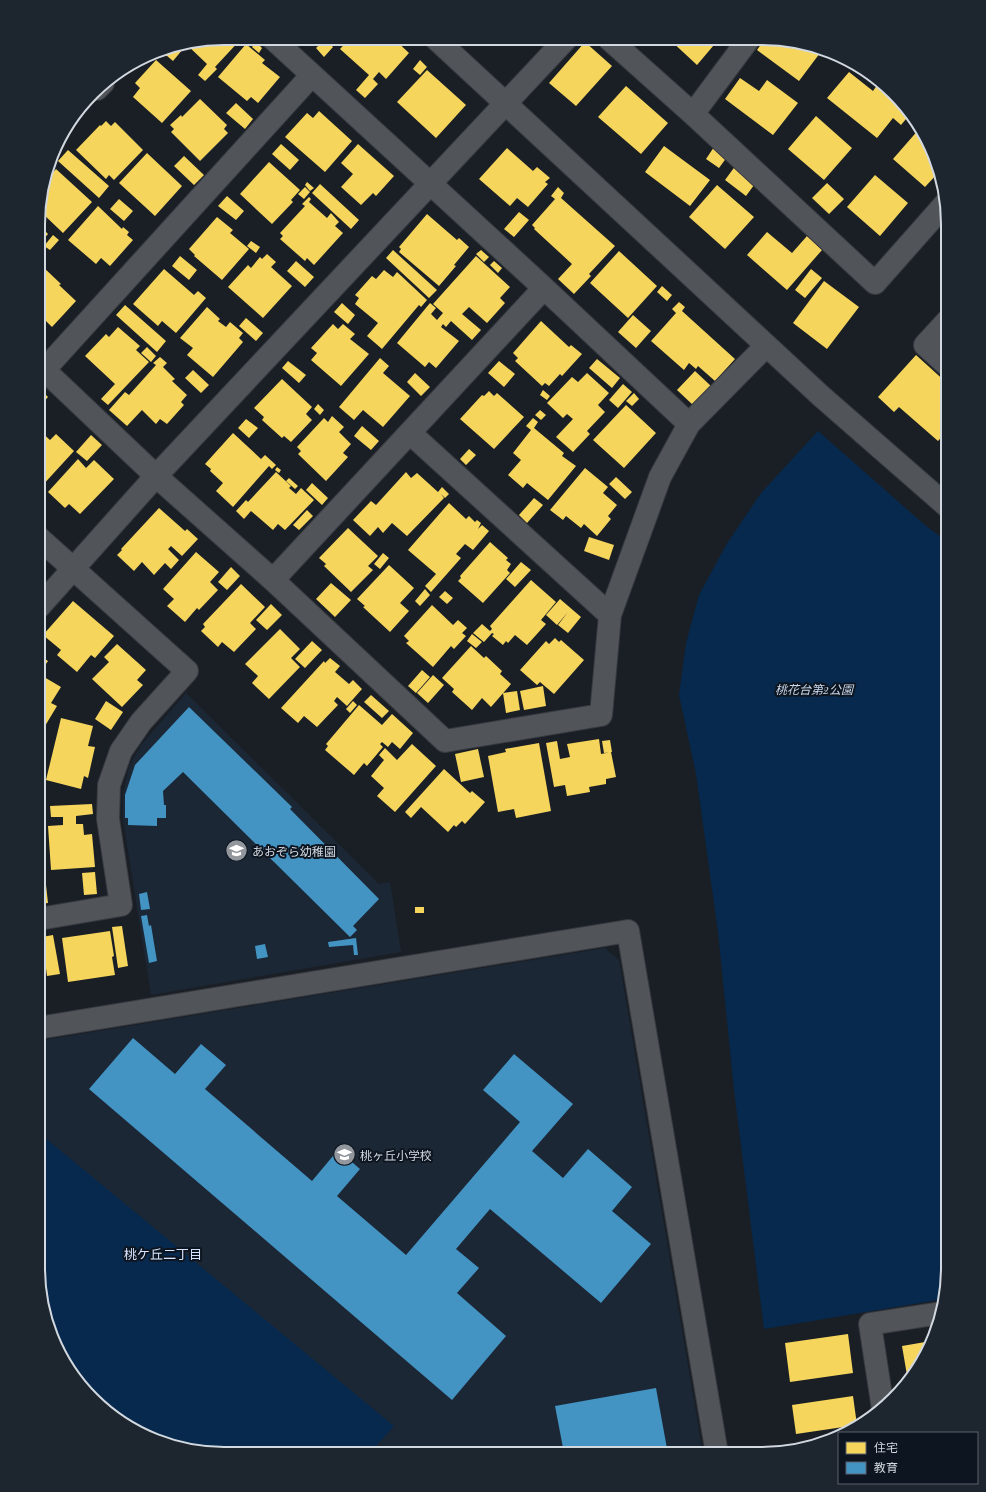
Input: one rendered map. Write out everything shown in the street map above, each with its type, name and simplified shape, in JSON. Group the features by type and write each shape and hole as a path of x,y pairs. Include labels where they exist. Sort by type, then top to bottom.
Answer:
{"street":[{"path":"280,45 544,288 689,424"},
{"path":"442,45 766,346 941,501"},
{"path":"45,600 156,476 560,45"},
{"path":"616,45 693,114 875,283 940,209"},
{"path":"693,114 744,45"},
{"path":"45,365 312,75"},
{"path":"273,580 544,288"},
{"path":"941,328 925,345 941,360"},
{"path":"45,371 156,476 273,580 444,741 601,715 610,615 660,477 689,424 766,346"},
{"path":"410,433 610,615"},
{"path":"45,543 187,670 137,728 121,751 109,785 108,819 121,905 45,918"},
{"path":"45,1027 628,931 716,1447"},
{"path":"882,1401 870,1324 935,1314"}],"shaded area":[{"name":"あおぞら幼稚園","path":"186,693 379,884 390,882 401,952 151,995 123,819 123,793 129,767 141,745"},
{"name":"桃ヶ丘小学校","path":"605,948 619,960 702,1447 212,1447 178,1441 145,1429 125,1417 97,1395 75,1367 63,1347 48,1303 45,1280 45,1040"}],"green space":[{"name":"桃花台第2公園","path":"818,431 926,526 941,537 941,1280 938,1300 764,1329 734,1090 718,932 696,774 679,695 686,643 699,595 726,545 761,493"},
{"path":"45,1138 394,1426 375,1447 212,1447 189,1444 145,1429 106,1403 82,1377 63,1347 48,1303 45,1280"}],"building: 住宅":[{"path":"212,45 235,45 215,67 217,69 205,81 198,75 207,64 190,48"},
{"path":"245,45 247,45 265,60 262,63 280,77 258,103 251,97 247,101 218,77"},
{"path":"254,45 259,45 262,48 259,53 252,47"},
{"path":"319,45 331,45 333,47 324,57 316,48"},
{"path":"344,45 400,45 409,53 386,79 379,72 373,79 378,84 365,98 356,90 369,75 340,49"},
{"path":"582,45 588,45 612,66 576,106 549,83"},
{"path":"675,45 714,45 697,65"},
{"path":"760,45 774,45 797,48 819,55 799,81 757,50"},
{"path":"182,50 173,61 166,55"},
{"path":"156,60 191,91 162,123 133,97 140,88 135,83"},
{"path":"420,60 427,67 420,75 413,69"},
{"path":"427,70 466,105 436,138 397,102"},
{"path":"849,72 873,91 876,86 880,89 889,97 906,118 901,125 893,118 877,138 827,98"},
{"path":"740,78 759,91 767,80 798,103 773,135 725,99"},
{"path":"626,86 668,123 641,154 598,117"},
{"path":"200,99 227,125 224,129 228,133 200,161 171,132 174,129 170,125 181,115 182,117"},
{"path":"236,103 253,119 245,129 226,113"},
{"path":"319,111 352,141 325,172 285,137 307,113 313,118"},
{"path":"816,116 852,148 824,180 788,149"},
{"path":"106,121 111,126 115,122 143,150 114,180 109,175 106,179 76,150 100,125 101,126"},
{"path":"916,133 923,145 935,177 925,187 893,159"},
{"path":"281,144 299,160 290,170 272,154"},
{"path":"358,144 394,176 376,196 373,193 361,205 341,187 353,174 341,163"},
{"path":"664,146 710,180 690,206 645,172"},
{"path":"714,147 727,157 719,168 706,159"},
{"path":"507,148 533,171 537,167 550,178 545,182 548,184 528,207 517,198 510,206 479,179"},
{"path":"68,150 109,186 99,198 58,161"},
{"path":"147,153 182,186 155,216 119,183"},
{"path":"184,156 204,175 194,185 174,166"},
{"path":"269,162 300,190 291,200 293,202 272,224 240,194"},
{"path":"736,165 757,181 746,196 725,180"},
{"path":"56,169 92,202 63,233 45,216 48,189 53,172"},
{"path":"875,175 908,203 880,236 847,207"},
{"path":"307,182 314,188 310,191 305,185"},
{"path":"827,183 844,199 829,214 812,198"},
{"path":"320,184 359,220 351,229 312,193"},
{"path":"717,185 754,217 725,249 689,217"},
{"path":"305,187 310,192 304,199 298,194"},
{"path":"558,187 564,193 561,198 615,246 589,274 591,276 574,294 558,279 572,264 534,229 535,228 532,225 555,199 551,196"},
{"path":"227,196 244,211 236,220 218,206"},
{"path":"309,197 311,199 309,202 327,218 331,213 339,222 335,226 343,233 314,265 307,258 305,261 280,239 283,236 280,233 305,206 302,204"},
{"path":"119,199 133,211 124,221 110,209"},
{"path":"98,206 122,229 123,227 129,232 127,235 133,240 110,266 101,258 96,264 68,240"},
{"path":"519,212 529,220 514,237 504,229"},
{"path":"427,214 457,240 459,238 469,247 454,265 456,266 439,286 399,252 401,249 399,247"},
{"path":"217,217 233,230 230,233 249,249 222,280 194,256 195,255 189,249"},
{"path":"767,232 792,253 807,236 822,250 787,290 747,255"},
{"path":"53,235 59,240 50,250 45,247"},
{"path":"251,241 260,247 256,253 247,246"},
{"path":"393,250 437,290 429,298 386,258"},
{"path":"481,250 489,257 484,262 476,254"},
{"path":"619,251 657,286 628,318 590,283"},
{"path":"267,254 276,262 271,267 292,286 263,318 228,287 248,265 251,268 260,257 262,259"},
{"path":"180,256 197,270 189,280 172,266"},
{"path":"476,256 510,287 500,298 505,303 487,323 469,307 462,314 481,330 472,340 451,321 446,327 443,324 441,327 459,341 436,368 429,362 425,367 397,343 430,303 436,308 431,314 437,320 443,313 433,304"},
{"path":"296,261 314,277 305,287 287,271"},
{"path":"494,261 502,268 498,273 490,265"},
{"path":"45,269 76,301 52,327 46,321 45,322"},
{"path":"164,269 194,295 198,291 206,298 176,333 162,321 158,326 133,304"},
{"path":"811,269 822,278 805,298 795,290"},
{"path":"384,270 393,277 397,272 427,300 421,307 419,305 382,349 367,336 378,323 355,304 359,298 355,295 372,276 376,279"},
{"path":"824,281 859,307 827,349 793,323"},
{"path":"662,286 672,295 667,301 657,292"},
{"path":"679,302 685,307 682,311 735,359 715,381 698,366 696,369 689,363 684,370 651,341 676,313 672,309"},
{"path":"342,303 355,315 348,324 334,312"},
{"path":"125,305 166,341 157,352 116,315"},
{"path":"207,307 220,319 218,321 226,327 230,322 243,333 239,338 243,342 213,377 187,355 193,348 180,338"},
{"path":"633,315 651,331 636,348 618,332"},
{"path":"246,318 263,333 256,341 239,326"},
{"path":"541,321 569,347 571,345 582,354 562,376 560,374 549,386 545,383 542,386 515,361 518,358 513,353"},
{"path":"333,324 338,329 343,324 355,334 350,339 369,354 341,386 311,360 317,353 311,348"},
{"path":"118,327 140,346 136,350 149,362 108,405 101,399 115,384 85,356 106,334 109,337"},
{"path":"147,347 156,356 151,362 141,353"},
{"path":"916,355 941,378 941,438 938,441 899,407 894,412 878,397"},
{"path":"160,357 167,363 163,367 175,379 172,381 187,395 181,402 184,405 167,424 160,419 156,424 142,410 127,426 109,410 125,392 129,395 156,365 153,363"},
{"path":"380,358 389,366 383,373 410,396 383,427 363,410 354,420 339,407"},
{"path":"597,359 620,378 612,388 589,368"},
{"path":"288,361 306,375 299,383 282,368"},
{"path":"499,361 515,374 504,387 488,373"},
{"path":"193,370 209,385 201,393 185,378"},
{"path":"695,371 712,387 694,406 677,390"},
{"path":"415,373 430,387 421,396 407,382"},
{"path":"587,373 609,393 598,405 605,412 587,431 590,434 573,452 556,437 573,419 567,414 563,418 547,403 572,377 578,382"},
{"path":"282,379 312,407 306,414 312,420 291,442 284,436 282,438 262,420 264,417 254,408"},
{"path":"623,384 632,392 618,408 609,400"},
{"path":"543,390 550,396 547,400 540,395"},
{"path":"489,391 494,396 497,393 524,417 494,449 460,419 482,395 484,396"},
{"path":"634,393 639,399 632,406 626,401"},
{"path":"318,404 324,410 320,415 314,409"},
{"path":"626,405 656,433 624,468 593,440"},
{"path":"540,410 546,415 541,420 535,415"},
{"path":"332,416 344,427 339,432 351,444 343,453 348,457 326,481 298,454 301,451 297,447 324,418 328,422"},
{"path":"533,418 538,422 534,428 564,453 562,456 576,466 548,500 527,483 523,488 508,475 521,460 513,453 531,430 526,426"},
{"path":"246,419 258,428 249,438 238,428"},
{"path":"362,426 379,441 371,450 354,436"},
{"path":"233,433 261,459 265,455 276,465 272,469 269,466 233,507 216,491 223,483 205,464"},
{"path":"56,434 74,451 45,483 45,435 50,440"},
{"path":"91,435 102,445 87,461 76,452"},
{"path":"469,449 476,455 466,465 460,459"},
{"path":"78,459 86,468 94,460 114,479 80,514 69,504 65,508 48,492"},
{"path":"277,467 281,470 279,473 275,470"},
{"path":"585,468 608,487 603,493 617,505 608,516 611,519 597,536 584,524 581,528 566,516 563,520 550,510"},
{"path":"276,472 291,486 289,488 296,494 301,488 314,500 285,530 278,524 273,530 251,511 244,519 236,511 246,500 248,502"},
{"path":"406,472 411,478 417,473 438,492 442,487 449,494 445,498 441,494 444,498 407,536 392,523 383,533 378,527 370,536 353,520 371,501 376,505"},
{"path":"616,477 632,492 625,499 609,484"},
{"path":"289,478 298,486 295,489 286,481"},
{"path":"312,483 328,498 322,505 306,490"},
{"path":"534,498 543,505 527,523 519,515"},
{"path":"449,503 466,519 469,516 475,522 477,520 481,523 478,529 482,525 489,531 473,550 465,544 456,554 461,558 431,592 425,586 436,574 408,550"},
{"path":"159,508 185,531 187,529 198,539 182,556 171,546 168,549 179,560 171,569 165,563 154,575 142,562 134,571 117,555"},
{"path":"307,510 313,516 299,530 293,525"},
{"path":"348,528 378,556 368,566 373,570 351,592 324,566 326,564 319,558"},
{"path":"589,537 614,545 609,560 584,551"},
{"path":"490,542 508,558 506,560 511,564 507,570 510,573 483,603 458,581 461,578 460,576"},
{"path":"196,552 219,572 210,582 218,590 199,610 197,608 185,622 167,606 174,599 163,589"},
{"path":"383,553 389,558 380,569 374,564"},
{"path":"521,562 531,570 515,587 506,579"},
{"path":"389,565 414,588 400,603 409,611 390,632 363,607 365,606 357,599"},
{"path":"231,567 240,576 227,590 218,582"},
{"path":"531,580 556,602 541,620 546,624 527,645 515,635 508,643 506,641 503,645 492,636 494,634 492,633 484,642 473,633 482,624 490,631 492,629 490,626"},
{"path":"331,583 351,600 335,617 316,599"},
{"path":"241,584 265,607 250,623 256,629 234,652 222,642 218,647 201,631 205,627 203,624"},
{"path":"425,589 430,595 420,606 415,601"},
{"path":"445,591 453,598 447,604 439,597"},
{"path":"560,599 581,617 568,633 558,625 568,612 557,625 546,615"},
{"path":"73,601 114,636 95,658 91,655 77,672 57,655 61,650 45,637 45,633"},
{"path":"271,604 282,615 267,630 256,620"},
{"path":"432,605 453,625 458,620 467,628 462,633 466,636 454,649 451,646 433,667 406,643 409,641 404,636"},
{"path":"280,629 300,649 291,658 300,667 269,699 252,683 258,676 245,664"},
{"path":"472,634 482,642 476,648 467,641"},
{"path":"555,638 559,642 561,640 584,660 554,694 540,682 537,685 520,670 546,641 549,644"},
{"path":"312,641 322,650 305,668 295,659"},
{"path":"117,644 146,670 137,680 143,685 122,707 92,679 109,662 104,657"},
{"path":"471,646 484,658 486,656 502,671 500,674 511,684 491,707 482,698 472,710 452,692 454,689 442,678"},
{"path":"330,658 340,666 335,672 349,684 353,680 362,689 347,706 337,697 334,701 338,705 317,727 304,716 298,723 281,708 324,661 325,663"},
{"path":"422,670 430,677 416,693 408,686"},
{"path":"433,675 444,685 428,703 417,693"},
{"path":"45,678 61,687 51,703 57,706 45,726"},
{"path":"543,686 546,706 524,710 520,691"},
{"path":"517,691 520,710 506,713 503,693"},
{"path":"371,695 389,711 382,718 364,702"},
{"path":"106,701 123,712 111,730 95,719"},
{"path":"353,701 357,705 350,713 346,709"},
{"path":"359,705 382,725 392,714 413,733 400,749 392,742 388,747 382,742 380,744 383,747 367,766 364,763 354,775 325,750 328,746 326,744"},
{"path":"61,718 93,726 88,746 95,747 88,778 84,776 81,789 46,780"},
{"path":"599,739 601,754 611,752 616,777 606,779 606,784 589,787 590,792 567,796 565,785 554,787 546,743 557,741 560,759 570,757 567,744"},
{"path":"610,740 612,752 604,753 602,741"},
{"path":"539,743 551,811 516,818 514,809 498,812 488,756 506,752 505,749"},
{"path":"412,744 436,766 395,812 377,796 384,788 371,776 384,760 379,755 385,748 397,760"},
{"path":"478,749 484,777 461,782 455,754"},
{"path":"444,769 470,793 472,791 485,802 465,824 462,821 456,827 454,825 448,832 421,807 411,818 405,812"},
{"path":"92,804 93,814 76,816 76,824 83,824 84,835 92,834 95,867 51,870 48,826 63,825 63,817 51,817 50,806"},
{"path":"95,872 97,894 84,895 82,873"},
{"path":"45,876 48,903 45,903"},
{"path":"415,907 424,907 424,913 415,913"},
{"path":"122,926 128,966 118,968 112,927"},
{"path":"110,931 115,975 68,982 62,938"},
{"path":"53,935 60,974 47,976 45,960 45,936"},
{"path":"848,1334 853,1373 790,1382 785,1343"},
{"path":"925,1342 907,1373 902,1346"},
{"path":"853,1396 856,1420 845,1427 796,1434 792,1405"}],"building: 教育":[{"path":"189,707 292,807 290,809 379,899 353,926 357,930 350,937 183,772 163,791 164,805 166,805 166,818 157,818 157,826 128,825 128,818 125,818 125,795 135,765"},
{"path":"147,892 150,909 141,910 139,894"},
{"path":"147,915 149,926 151,925 157,961 149,963 141,916"},
{"path":"356,938 358,955 354,955 353,945 329,947 328,942"},
{"path":"265,944 268,957 257,959 255,946"},
{"path":"133,1038 175,1074 201,1044 226,1065 205,1089 312,1181 338,1150 360,1169 337,1196 406,1255 520,1122 483,1090 514,1054 573,1104 532,1151 563,1178 588,1149 632,1187 612,1211 651,1244 601,1303 490,1209 456,1249 479,1268 457,1293 506,1336 452,1400 89,1089"},
{"path":"656,1388 667,1447 563,1447 555,1406"}],"place":[{"name":"あおぞら幼稚園","path":"237,851"},
{"name":"桃ヶ丘小学校","path":"345,1155"}],"district":[{"name":"桃ケ丘二丁目","path":"163,1253"}]}
